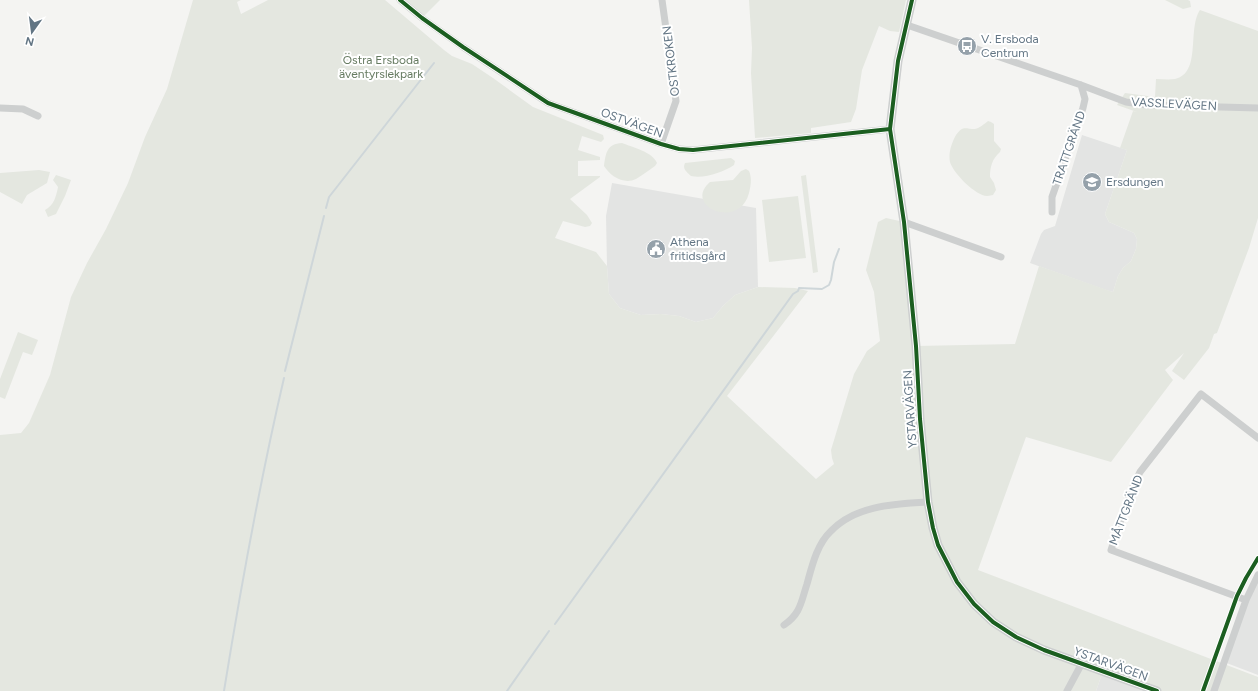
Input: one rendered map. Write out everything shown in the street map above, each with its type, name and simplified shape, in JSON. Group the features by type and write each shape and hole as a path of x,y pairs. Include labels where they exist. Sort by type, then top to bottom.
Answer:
{"street":[{"name":"OSTVÄGEN","path":"400,0 458,43 548,103 661,144 679,149 693,150 890,129"},
{"name":"OSTKROKEN","path":"661,144 676,101 662,0"},
{"name":"YSTARVÄGEN","path":"912,0 898,61 890,129 904,222 916,346 920,419 928,502 938,545 957,582 974,604 993,622 1016,637 1044,650 1157,691"},
{"path":"907,25 1081,85"},
{"name":"VASSLEVÄGEN","path":"1081,85 1126,102 1146,105 1258,108"},
{"name":"TRATTGRÄND","path":"1052,212 1052,197 1083,108 1085,99 1081,85"},
{"path":"0,108 23,109 38,116"},
{"path":"904,222 1001,257"},
{"name":"MÅTTGRÄND","path":"1246,600 1111,550 1130,493 1140,472 1201,394 1258,438"},
{"path":"784,625 794,619 799,610 816,556 830,531 851,516 864,510 887,505 928,502"},
{"path":"1214,691 1246,600 1258,575"},
{"path":"1067,691 1082,664"}],"shaded area":[{"name":"Ersdungen","path":"1082,135 1127,150 1105,214 1109,222 1134,233 1137,239 1136,249 1131,261 1123,268 1118,276 1113,292 1030,263 1041,234 1044,230 1055,226"},
{"path":"612,183 756,208 758,287 735,295 713,318 696,322 679,316 661,314 641,315 620,308 609,294 607,266 606,216"},
{"path":"1258,575 1258,675 1224,662"},
{"path":"1102,674 1149,691 1096,691"}],"green space":[{"name":"Östra Ersboda äventyrslekpark","path":"193,0 241,0 237,2 241,14 268,0 385,0 452,56 472,64 533,107 603,135 604,139 601,142 582,136 578,150 600,157 600,160 578,161 578,176 600,177 570,199 587,215 592,223 590,226 585,227 563,221 555,238 596,252 607,266 609,294 620,308 641,315 661,314 679,316 696,322 713,318 735,295 758,287 795,288 808,291 727,396 816,479 834,464 831,450 854,374 867,351 880,341 874,292 866,270 878,222 886,218 904,222 916,346 1015,344 1039,266 1113,292 1118,276 1123,268 1131,261 1136,249 1137,239 1134,233 1109,222 1105,214 1127,150 1120,148 1133,111 1137,112 1117,105 1125,93 1155,97 1156,79 1175,79 1183,75 1191,60 1194,28 1196,18 1200,10 1258,31 1258,218 1249,248 1217,333 1214,334 1209,348 1184,380 1172,371 1184,353 1165,370 1173,380 1111,462 1026,437 978,570 1258,677 1258,691 1157,691 1103,671 1096,691 0,691 0,435 21,433 29,423 50,375 71,297 128,183 145,137 167,89"},
{"path":"400,0 440,0 422,18"},
{"path":"749,0 906,0 899,32 890,31 879,26 862,70 856,109 851,122 811,128 811,133 755,138"},
{"path":"1165,0 1188,0 1190,1 1191,7 1183,9"},
{"path":"988,121 994,124 994,141 1001,149 993,160 990,170 990,177 996,190 993,195 987,196 982,195 971,188 960,178 952,167 950,155 953,141 962,129 975,129"},
{"path":"622,143 647,153 655,159 657,163 655,166 631,181 622,180 614,176 604,166 606,157 610,147"},
{"path":"731,158 735,161 734,165 708,176 691,176 684,167 685,163"},
{"path":"746,169 750,174 751,184 749,193 743,204 735,211 725,213 715,211 707,206 703,199 703,191 710,182 733,180 741,171"},
{"path":"39,170 50,172 47,183 27,195 22,204 0,192 0,173"},
{"path":"56,175 71,180 56,214 48,217 45,210 51,206 55,197 58,187 53,180"},
{"path":"806,175 818,272 813,273 801,176"},
{"path":"798,196 806,258 769,262 762,200"},
{"path":"18,332 38,340 32,355 23,352 5,399 0,397 0,379"}],"waterway":[{"path":"326,208 329,197 434,63"},
{"path":"285,371 324,216"},
{"path":"555,624 793,294 798,291 799,288 822,289 829,285 834,262 839,249"},
{"path":"224,691 251,534 284,378"},
{"path":"507,691 549,631"}],"cycle path":[{"path":"400,0 422,18 463,47 548,103 661,144 679,149 693,150 890,129"},
{"path":"912,0 898,61 890,129 904,222 916,346 920,419 928,502 938,545 957,582 974,604 993,622 1016,637 1044,650 1157,691"},
{"path":"1203,691 1237,596 1258,558"}],"place":[{"name":"V. Ersboda Centrum","path":"967,46"},
{"name":"Ersdungen","path":"1092,182"},
{"name":"Athena fritidsgård","path":"656,249"}]}
